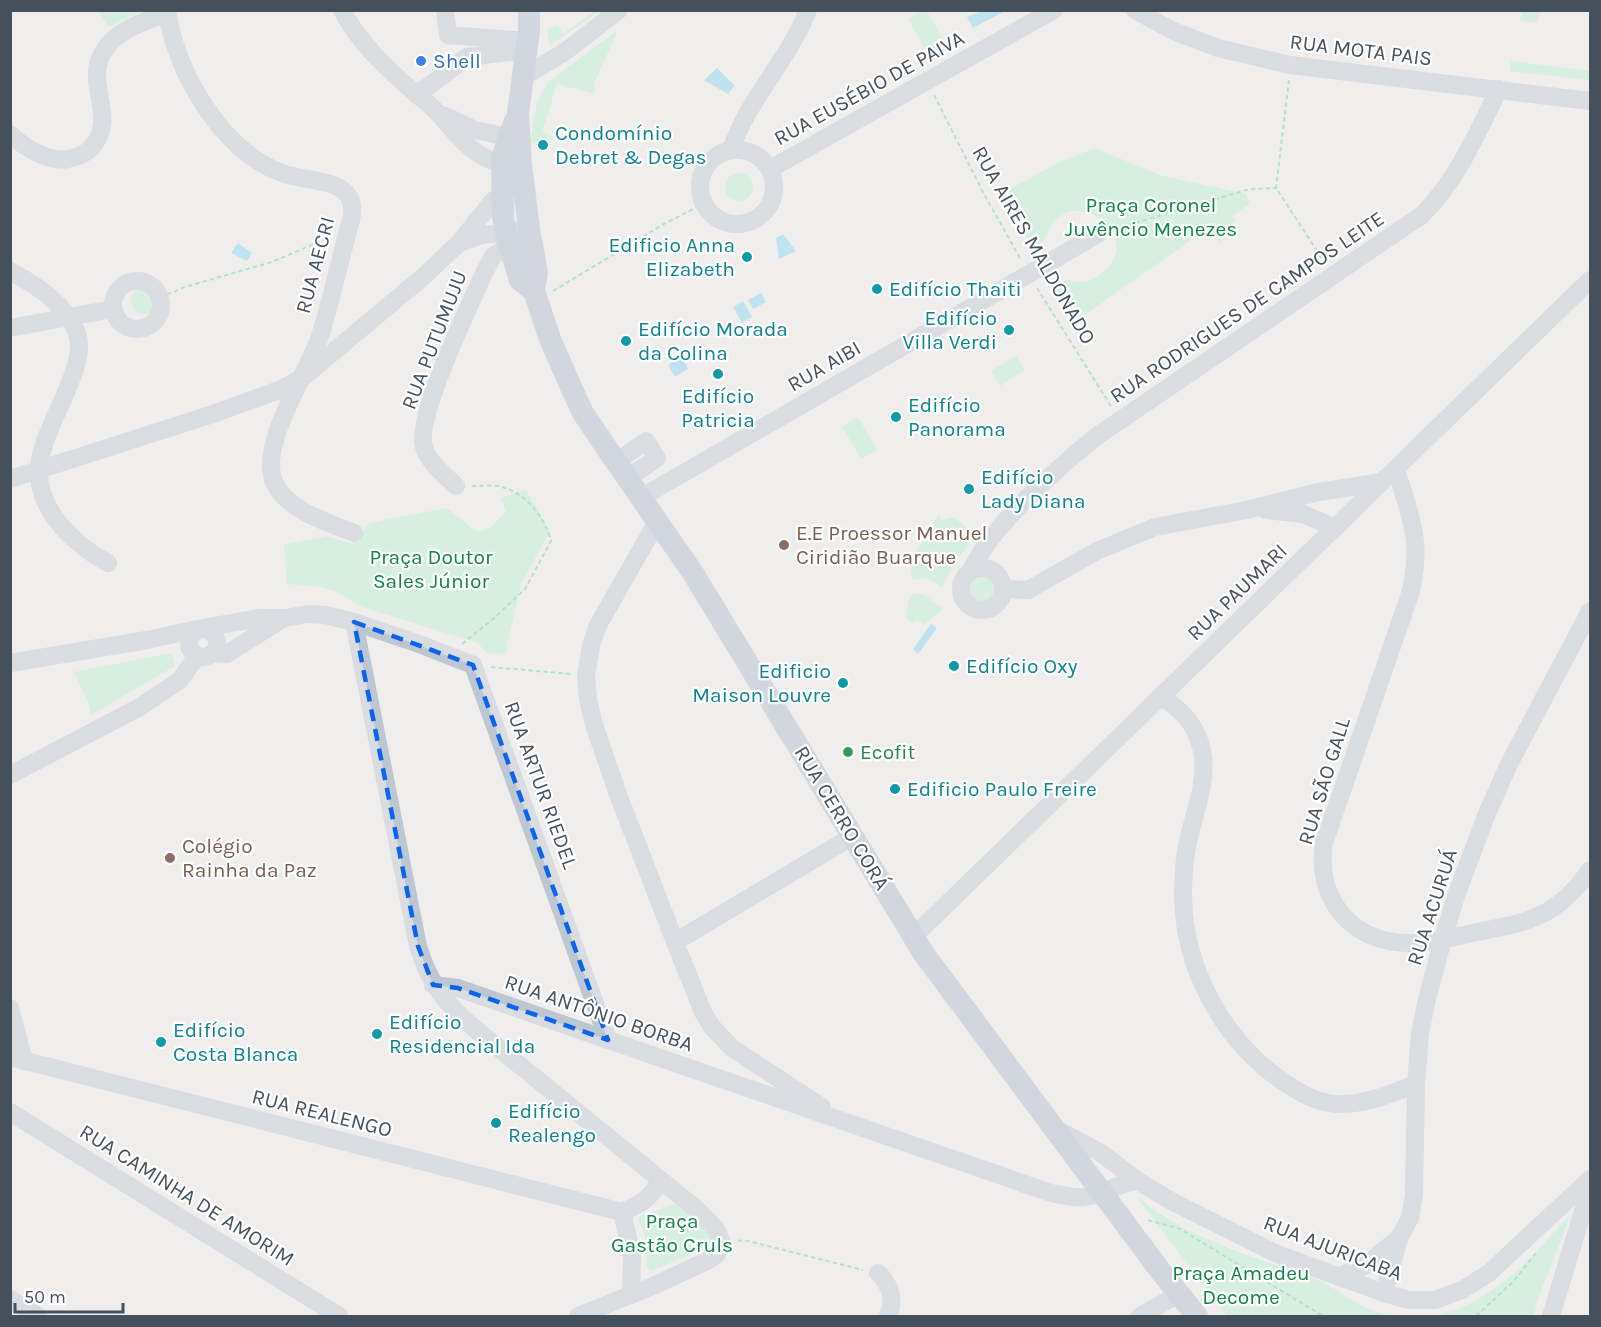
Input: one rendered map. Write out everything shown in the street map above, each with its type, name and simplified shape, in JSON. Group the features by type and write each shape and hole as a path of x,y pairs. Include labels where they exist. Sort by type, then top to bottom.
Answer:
{"main road":[{"name":"RUA CERRO CORÁ","path":"529,10 527,47 514,154 502,191 507,239 520,280 536,296"},
{"name":"RUA CERRO CORÁ","path":"514,154 537,273 536,296 571,387 584,413 700,583 924,954 1197,1317"},
{"path":"507,239 530,234"}],"street":[{"path":"342,10 365,45 474,150 487,158 514,154"},
{"path":"445,10 448,35 485,46 527,47"},
{"path":"523,77 586,37 619,10"},
{"path":"730,150 738,132 790,47 808,10"},
{"name":"RUA EUSÉBIO DE PAIVA","path":"770,169 1054,10"},
{"name":"RUA MOTA PAIS","path":"1135,10 1171,30 1218,48 1290,65 1590,101"},
{"path":"10,134 26,147 56,159 67,159 87,152 100,136 104,125 96,76 97,64 102,54 119,35 139,23 167,12"},
{"name":"RUA AECRI","path":"167,12 177,51 187,74 218,125 236,144 263,165 297,178 338,187 346,192 352,206 349,228 321,334 282,421 273,448 271,471 280,492 297,507 354,533"},
{"path":"417,94 485,46"},
{"name":"RUA RODRIGUES DE CAMPOS LEITE","path":"969,573 990,538 1057,470 1097,436 1422,215 1440,196 1457,170 1500,89"},
{"path":"436,111 475,130 514,154"},
{"path":"730,150 753,153 770,169 774,180 771,204 755,221 731,225 710,214 703,204 700,181 703,170 719,154 730,150"},
{"path":"10,479 210,415 282,389 302,378 424,276 459,243 502,191"},
{"name":"RUA AIBI","path":"642,497 1098,234"},
{"path":"459,243 482,235 507,239"},
{"name":"RUA PUTUMUJU","path":"456,486 427,454 423,445 426,417 439,379 484,273 493,256 507,239"},
{"path":"10,271 44,293 67,317 77,334 80,349 77,362 41,454 39,469 41,489 47,506 71,539 89,553 108,563"},
{"name":"RUA PAUMARI","path":"914,936 1590,280"},
{"path":"130,282 148,283 156,289 160,297 162,307 159,316 145,329 135,330 126,327 118,321 113,309 115,294 121,286 130,282"},
{"path":"10,328 113,309"},
{"path":"622,470 657,458 672,480"},
{"name":"RUA SÃO GALL","path":"1396,470 1417,542 1414,578 1328,829 1322,856 1324,876 1334,903 1342,915 1358,929 1392,941 1410,943 1443,939 1517,925 1548,911 1569,896 1590,870"},
{"path":"1003,589 1028,590 1096,551 1155,527 1246,510 1319,492 1382,482 1404,496"},
{"path":"1319,492 1352,510"},
{"path":"1246,510 1303,514 1329,535"},
{"path":"658,520 597,627 591,646 586,676 594,725 619,797 703,1012 719,1037 732,1048 855,1126"},
{"path":"990,538 990,570"},
{"path":"982,568 990,570 999,578 1003,589 999,602 995,606 982,610 976,610 962,597 962,584 969,573 982,568"},
{"name":"RUA ACURUÁ","path":"1384,1293 1399,1238 1410,1218 1414,1194 1416,1084 1426,1003 1443,939 1456,896 1486,816 1509,764 1590,611"},
{"path":"10,775 140,707 180,680 200,642 260,618 325,615 354,622 450,654 473,665"},
{"path":"10,663 147,640 200,642 227,654 285,618"},
{"path":"354,622 418,946 433,985 454,1011 709,1221 722,1242 717,1254 709,1260 578,1317"},
{"name":"RUA ARTUR RIEDEL","path":"473,665 608,1040"},
{"path":"1167,690 1190,721 1199,739 1203,759 1200,797 1188,839 1184,867 1184,913 1191,951 1210,1000 1239,1042 1258,1062 1281,1080 1316,1100 1336,1104 1362,1103 1416,1084"},
{"path":"675,942 853,836"},
{"name":"RUA ANTÔNIO BORBA","path":"433,985 458,988 1051,1193 1084,1197 1102,1192"},
{"path":"10,1008 17,1059"},
{"name":"RUA REALENGO","path":"17,1059 622,1212"},
{"name":"RUA CAMINHA DE AMORIM","path":"10,1112 339,1317"},
{"name":"RUA AJURICABA","path":"1056,1129 1101,1153 1138,1181 1173,1202 1276,1254 1409,1300 1434,1300 1462,1290 1489,1274 1590,1179"},
{"path":"631,1295 632,1256 622,1212 643,1203 652,1195 661,1180"},
{"path":"1102,1192 1124,1183 1138,1181"},
{"path":"1551,1317 1590,1188"},
{"name":"RUA ACURUÁ","path":"1338,1277 1366,1265 1399,1238"},
{"path":"878,1274 886,1283 890,1293 891,1309 888,1317"},
{"path":"1140,1317 1179,1294"},
{"path":"10,1299 38,1317"}],"path":[{"path":"1290,65 1276,188 1333,275"},
{"name":"RUA AIRES MALDONADO","path":"928,82 984,194 1029,274 1120,421"},
{"path":"1098,234 1250,189 1276,188"},
{"path":"536,296 703,204"},
{"path":"160,297 188,286 272,262 349,228"},
{"path":"450,654 493,620 525,589 552,541 547,526 526,498 504,487 456,486"},
{"path":"473,665 586,676"},
{"path":"1148,1220 1180,1228 1323,1317"},
{"path":"722,1242 744,1240 878,1274"},
{"path":"1476,1317 1513,1282 1543,1245"}],"highlighted area":[{"path":"354,622 473,665 608,1040 458,988 433,985 418,946"}],"green space":[{"path":"596,10 600,11 550,45 548,29 558,25 563,34"},
{"path":"923,10 927,11 945,43 927,53 908,19"},
{"path":"97,11 142,11 109,27"},
{"path":"1522,11 1540,11 1538,23 1520,21"},
{"path":"618,30 595,81 594,94 557,84 542,132 553,137 549,148 530,142 537,103 548,82"},
{"path":"1511,61 1590,71 1590,80 1510,71"},
{"name":"Praça Coronel Juvêncio Menezes","path":"1094,148 1163,176 1246,194 1250,204 1232,216 1235,222 1222,230 1227,237 1220,242 1210,227 1073,323 1052,288 1067,279 1085,281 1102,273 1114,257 1116,242 1110,228 1098,217 1084,212 1068,212 1055,221 1046,239 1032,247 1001,194 1060,162"},
{"path":"739,173 749,177 753,187 749,197 739,201 729,197 725,187 729,177"},
{"path":"144,288 153,292 157,301 153,310 144,314 135,310 131,301 135,292"},
{"path":"1016,356 1025,370 1000,386 991,371"},
{"path":"858,417 877,450 861,459 842,426"},
{"name":"Praça Doutor Sales Júnior","path":"526,490 550,531 521,584 505,654 487,653 478,643 359,606 336,591 287,584 284,545 327,536 352,544 369,523 447,508 475,531 485,530 506,511 501,498"},
{"path":"939,514 942,520 953,517 977,535 955,562 942,587 927,578 912,580 910,561"},
{"path":"983,577 992,581 996,590 992,599 983,603 974,599 970,590 974,581"},
{"path":"912,594 923,594 943,609 923,625 917,619 912,623 906,618 908,602"},
{"path":"165,654 172,655 175,666 91,715 88,702 74,672"},
{"name":"Praça Amadeu Decome","path":"1136,1196 1164,1216 1194,1233 1242,1253 1314,1278 1360,1305 1392,1316 1227,1316"},
{"name":"Praça Gastão Cruls","path":"675,1204 682,1206 715,1237 711,1246 651,1271 646,1266 646,1242 638,1220 640,1216"},
{"path":"1571,1215 1537,1301 1534,1316 1434,1316 1464,1306 1491,1291 1528,1260"}],"water":[{"path":"982,11 1005,11 973,28 967,17"},
{"path":"717,68 735,86 728,94 704,80"},
{"path":"783,234 796,251 779,259 776,238"},
{"path":"238,243 252,253 247,261 231,253"},
{"path":"761,293 766,302 753,309 748,300"},
{"path":"743,301 752,317 742,323 733,307"},
{"path":"681,356 688,369 675,377 668,365"},
{"path":"931,624 937,628 918,654 913,649"}],"place":[{"name":"Shell","path":"421,61"},
{"name":"Condomínio Debret & Degas","path":"543,145"},
{"name":"Edificio Anna Elizabeth","path":"747,257"},
{"name":"Edifício Thaiti","path":"877,289"},
{"name":"Edifício Villa Verdi","path":"1009,330"},
{"name":"Edifício Morada da Colina","path":"626,341"},
{"name":"Edifício Patricia","path":"718,374"},
{"name":"Edifício Panorama","path":"896,417"},
{"name":"Edifício Lady Diana","path":"969,489"},
{"name":"E.E Proessor Manuel Ciridião Buarque","path":"784,545"},
{"name":"Edifício Oxy","path":"954,666"},
{"name":"Edificio Maison Louvre","path":"843,683"},
{"name":"Ecofit","path":"848,752"},
{"name":"Edificio Paulo Freire","path":"895,789"},
{"name":"Colégio Rainha da Paz","path":"170,858"},
{"name":"Edifício Residencial Ida","path":"377,1034"},
{"name":"Edifício Costa Blanca","path":"161,1042"},
{"name":"Edifício Realengo","path":"496,1123"}]}
